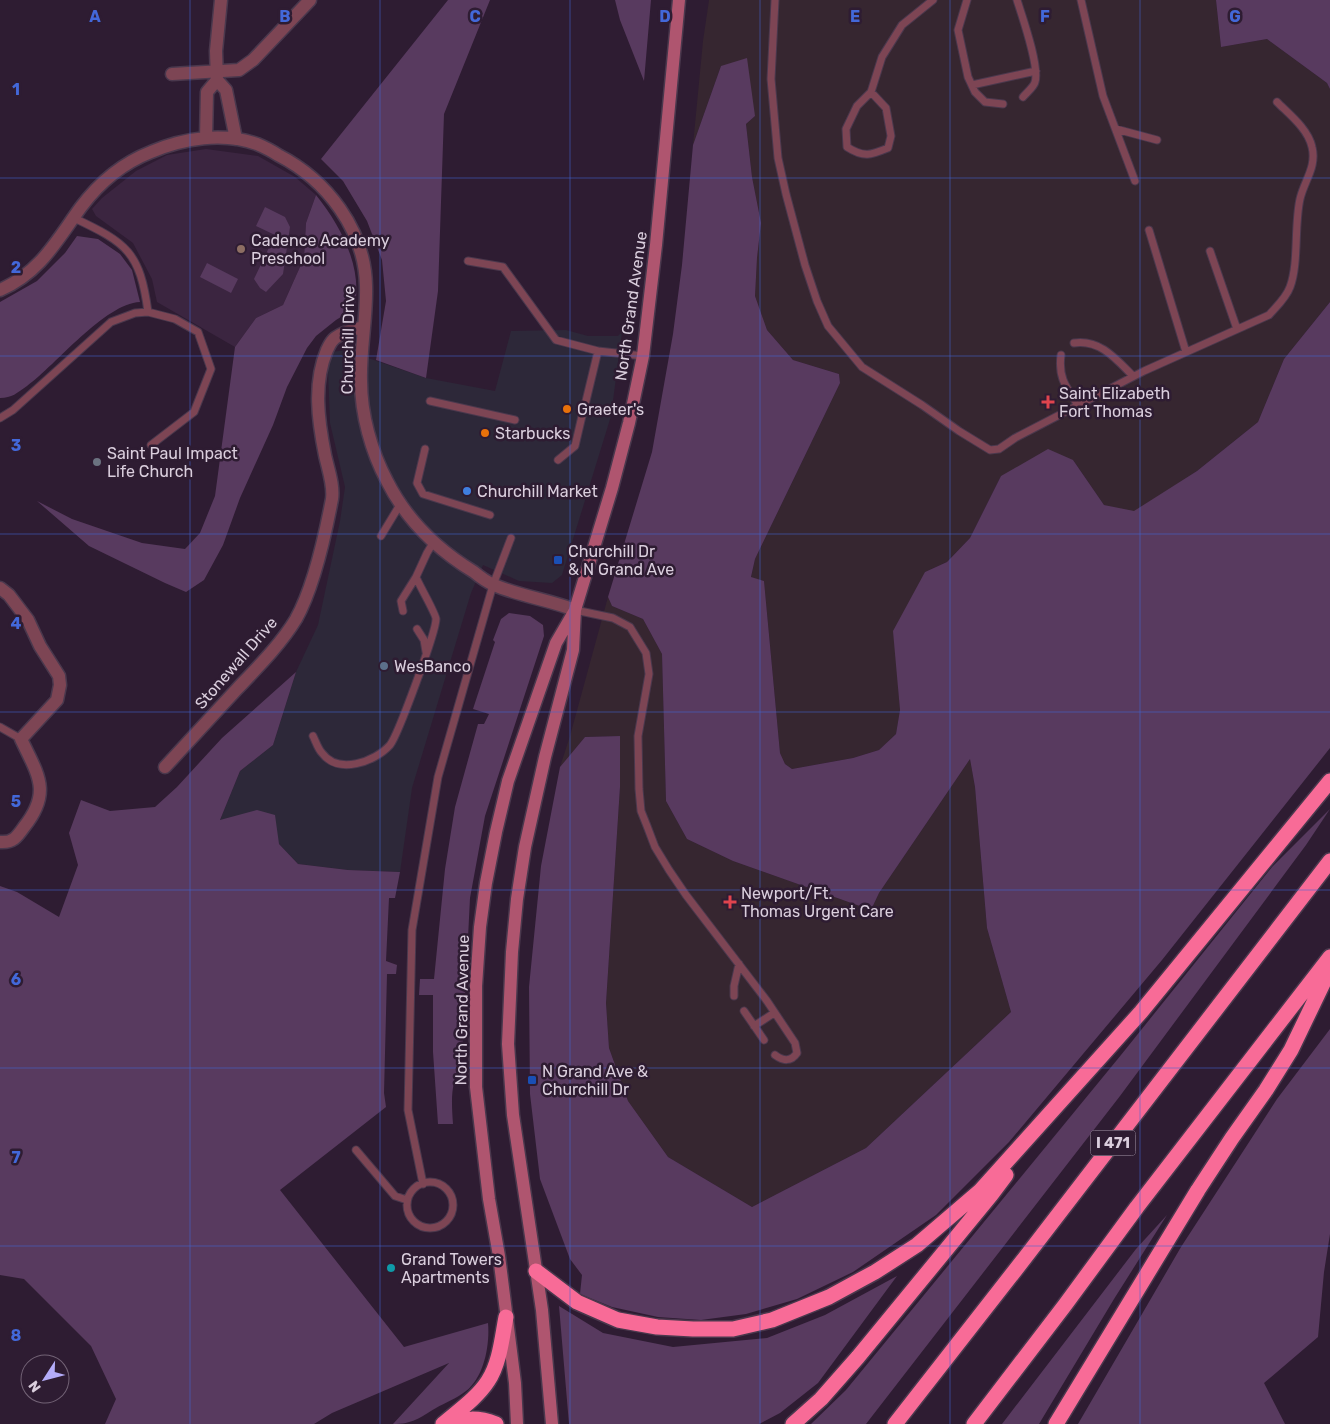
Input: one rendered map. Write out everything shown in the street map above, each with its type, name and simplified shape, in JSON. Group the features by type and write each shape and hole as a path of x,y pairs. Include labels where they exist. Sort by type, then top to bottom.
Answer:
{"highway":[{"path":"536,1271 577,1302 618,1320 657,1327 733,1329 772,1320 829,1297 917,1246 980,1191 1141,1012 1330,781"},
{"name":"I 471","path":"895,1424 1330,861"},
{"path":"974,1424 1137,1207 1330,957"},
{"path":"1056,1424 1198,1190 1291,1050 1330,969"},
{"path":"793,1424 821,1399 858,1357 991,1195 1043,1122"},
{"path":"443,1424 478,1393 488,1381 494,1368 506,1317"},
{"path":"447,1424 472,1418 496,1424"}],"main road":[{"name":"North Grand Avenue","path":"517,1424 515,1383 499,1256 489,1199 476,1088 476,986 480,927 486,883 508,781 556,643 575,610 612,488 629,423 643,356 656,245 679,0"},
{"name":"North Grand Avenue","path":"552,1424 542,1310 513,1115 508,1044 512,952 525,847 545,757 573,650 575,610"}],"street":[{"path":"206,138 207,92 216,76 216,51 221,0"},
{"path":"172,74 216,76 239,70 253,60 310,0"},
{"path":"216,76 226,90 236,139"},
{"name":"Churchill Drive","path":"0,290 31,272 57,244 96,189 117,170 134,159 172,144 206,138 236,139 258,144 282,157 309,174 327,191 341,210 354,235 363,260 366,286 360,382 364,415 376,456 387,481 400,503 433,543 461,565 492,585 575,610"},
{"name":"Stonewall Drive","path":"164,767 256,669 296,619 309,587 324,535 332,497 332,485 324,453 318,412 317,385 323,358 334,338 363,327"},
{"path":"0,588 9,595 28,620 40,646 59,676 60,685 57,700 21,739 39,781 40,795 38,807 16,838 8,843 0,842"}],"lane":[{"path":"775,0 771,79 778,158 805,266 828,326 862,367 990,450 999,449 1015,438 1132,376 1270,315 1282,301 1290,288 1294,276 1301,197 1312,169 1314,156 1310,138 1278,102"},
{"path":"871,92 886,108 891,136 888,148 874,154 858,154 847,147 846,129 857,106 871,92 882,57 902,25 933,0"},
{"path":"967,0 958,30 972,85 975,92 985,102 1003,104"},
{"path":"1017,0 1036,71 1035,82 1023,97"},
{"path":"1081,0 1103,96 1135,181"},
{"path":"972,85 1036,71"},
{"path":"1116,129 1157,140"},
{"path":"74,218 117,241 129,252 138,267 144,283 148,312"},
{"path":"1149,230 1186,352"},
{"path":"1210,251 1237,329"},
{"path":"468,261 503,267 556,340 598,351 643,356"},
{"path":"0,418 13,410 112,322 135,313 148,312 175,319 198,332 211,369 194,412 150,445"},
{"path":"1074,343 1084,342 1099,346 1118,360 1132,376"},
{"path":"585,405 598,351"},
{"path":"1060,355 1059,368 1064,383 1078,405"},
{"path":"430,401 515,420"},
{"path":"558,460 575,446 582,416"},
{"path":"425,448 418,483 423,494 490,515"},
{"path":"381,536 400,503"},
{"path":"423,1184 408,1110 412,930 438,777 492,585 511,538"},
{"path":"403,611 400,601 416,578 433,543"},
{"path":"313,736 323,754 336,763 348,766 368,761 390,745 426,655 435,626 436,616 424,597 416,578"},
{"path":"575,610 613,618 630,627 646,653 649,674 638,736 641,811 656,847 669,870 739,964 795,1044 797,1053 794,1058 787,1060 774,1055"},
{"path":"417,629 424,640 426,655"},
{"path":"0,727 21,739"},
{"path":"734,996 734,986 739,964"},
{"path":"744,1011 764,1040"},
{"path":"754,1026 774,1013"},
{"path":"356,1150 395,1196 408,1200"},
{"path":"423,1184 437,1184 448,1192 452,1199 451,1213 448,1220 436,1227 420,1226 409,1215 407,1208 408,1200 410,1193 416,1187 423,1184"}],"shaded area":[{"path":"448,0 490,0 444,114 438,291 426,378 376,360 386,301 382,260 367,221 343,181 321,159"},
{"path":"615,0 651,0 644,81 620,20"},
{"name":"Saint Elizabeth Fort Thomas","path":"709,0 1216,0 1221,47 1267,39 1327,83 1330,89 1330,302 1284,359 1258,422 1197,471 1134,512 1104,505 1073,460 1001,476 970,538 947,562 925,572 898,683 900,710 896,734 879,750 853,758 792,769 785,764 780,753 764,581 751,578 755,559 840,383 839,374 793,360 767,330 755,296 761,223 752,177 746,124 755,116 721,66 693,145"},
{"path":"1216,0 1330,0 1330,89 1327,83 1267,39 1221,47"},
{"path":"747,58 755,116 746,124 752,177 761,223 755,296 767,330 793,360 839,374 840,383 755,559 751,577 764,581 780,753 785,764 792,769 853,758 879,750 896,734 900,710 893,631 925,572 947,562 970,538 1001,476 1048,449 1073,460 1104,505 1134,511 1197,471 1258,422 1284,359 1330,302 1330,748 1162,960 1009,1142 936,1215 853,1272 797,1299 746,1314 701,1320 658,1317 612,1307 580,1294 582,1275 570,1259 540,1179 530,1094 529,987 541,866 560,767 585,737 620,736 620,787 606,1003 609,1048 628,1101 668,1157 752,1207 866,1148 1011,1012 987,928 975,787 970,759 879,893 871,910 733,861 687,839 666,801 662,654 643,619 612,606 608,597 652,452 673,334 682,265 693,145 721,66"},
{"path":"206,149 258,156 295,177 316,195 306,223 304,258 283,305 256,318 235,347 157,302 152,279 133,243 96,216 92,209 102,198 136,171 167,155"},
{"path":"316,195 342,234 353,264 356,279 354,309 316,336 307,348 287,387 273,425 240,498 223,545 204,580 186,592 89,546 37,501 72,519 142,543 185,549 200,533 215,496 235,347 256,318 283,305 304,258 306,223"},
{"path":"265,207 285,217 290,227 283,274 266,292 260,288 254,279 275,235 256,226"},
{"path":"77,236 98,239 120,254 132,270 140,302 126,305 111,313 81,336 27,386 11,396 0,398 0,302 37,281 65,253"},
{"path":"207,263 238,279 231,293 200,277"},
{"path":"566,330 588,336 618,336 622,332 611,416 562,575 552,583 519,581 483,565 471,593 412,788 400,872 348,870 298,864 279,844 220,820 240,771 273,745 296,672 318,625 340,521 345,487 330,423 328,370 332,352 345,350 426,378 495,391 511,331"},
{"name":"Newport/Ft. Thomas Urgent Care","path":"608,597 612,606 643,619 662,654 666,801 687,839 733,861 871,910 879,893 970,759 975,787 987,928 1011,1012 866,1148 752,1207 668,1157 628,1101 609,1048 606,1003 620,787 620,736 585,737 560,767"},
{"path":"509,613 530,616 543,625 544,636 485,816 470,898 462,1058 453,1091 453,1124 438,1124 433,1052 433,995 419,995 420,979 434,979 445,869 455,807 478,724 484,724 489,714 473,709 495,642 493,640 501,619"},
{"path":"296,672 273,745 240,771 220,820 257,810 275,815 279,844 298,864 348,870 400,872 395,898 389,898 386,961 397,965 396,974 387,974 384,1093 386,1107 280,1190 404,1347 488,1323 487,1350 477,1378 466,1391 406,1423 393,1424 449,1363 332,1413 314,1424 105,1424 116,1399 91,1346 24,1279 0,1275 0,886 17,892 59,917 78,865 69,833 81,800 110,811 155,807 177,787 222,738"},
{"path":"1330,809 1306,845 1120,1096 866,1424 811,1424 846,1390 1121,1055 1272,867"},
{"path":"1330,1029 1330,1234 1324,1272 1318,1337 1264,1383 1285,1424 1078,1424 1181,1247 1277,1099"},
{"path":"1167,1215 1039,1424 1002,1424 1136,1249"},
{"path":"897,1276 818,1383 780,1413 759,1424 569,1424 559,1306 603,1333 673,1347 767,1338 825,1315"}],"place":[{"name":"Cadence Academy Preschool","path":"241,249"},
{"name":"Saint Elizabeth Fort Thomas","path":"1048,402"},
{"name":"Graeter's","path":"567,409"},
{"name":"Starbucks","path":"485,433"},
{"name":"Saint Paul Impact Life Church","path":"97,462"},
{"name":"Churchill Market","path":"467,491"},
{"name":"Churchill Dr & N Grand Ave","path":"558,560"},
{"name":"WesBanco","path":"384,666"},
{"name":"Newport/Ft. Thomas Urgent Care","path":"730,902"},
{"name":"N Grand Ave & Churchill Dr","path":"532,1080"},
{"name":"Grand Towers Apartments","path":"391,1268"}]}
